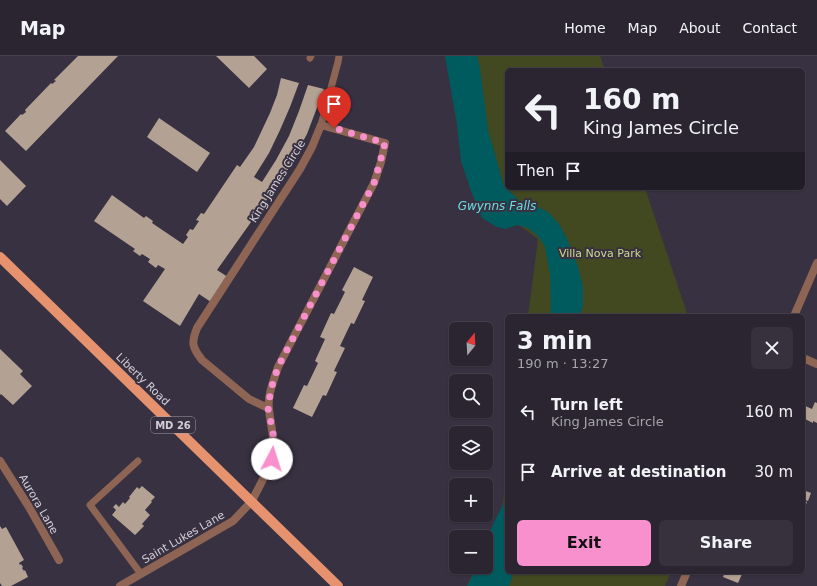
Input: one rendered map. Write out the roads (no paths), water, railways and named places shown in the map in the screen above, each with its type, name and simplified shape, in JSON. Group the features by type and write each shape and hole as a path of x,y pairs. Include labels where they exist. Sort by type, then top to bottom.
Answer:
{"main road":[{"name":"Liberty Road","path":"0,257 338,586"}],"street":[{"path":"252,501 272,459 274,446 273,433 268,408 271,389 278,367 374,183 385,143 320,125"},
{"name":"King James Circle","path":"268,408 249,398 202,360 193,345 194,336 196,328 300,169 312,147 320,125"},
{"path":"795,314 817,263"},
{"path":"805,359 817,364"},
{"name":"Aurora Lane","path":"0,461 29,507 59,560"},
{"name":"Saint Lukes Lane","path":"120,586 233,521 252,501"},
{"path":"681,586 686,574"}],"lane":[{"path":"320,125 339,56"},
{"path":"138,462 90,505 141,574"}],"water":[{"name":"Gwynns Falls","path":"445,56 477,56 480,68 488,130 505,190 508,190 520,201 532,204 548,212 559,224 568,241 578,267 583,287 583,305 581,314 551,314 550,275 545,247 538,236 528,228 517,225 506,229 497,227 482,218 461,161 457,125"},
{"path":"505,501 505,574 513,574 509,586 467,586 473,574 493,574 493,530 491,530"}],"park label":[{"name":"Villa Nova Park","path":"600,253"}]}
